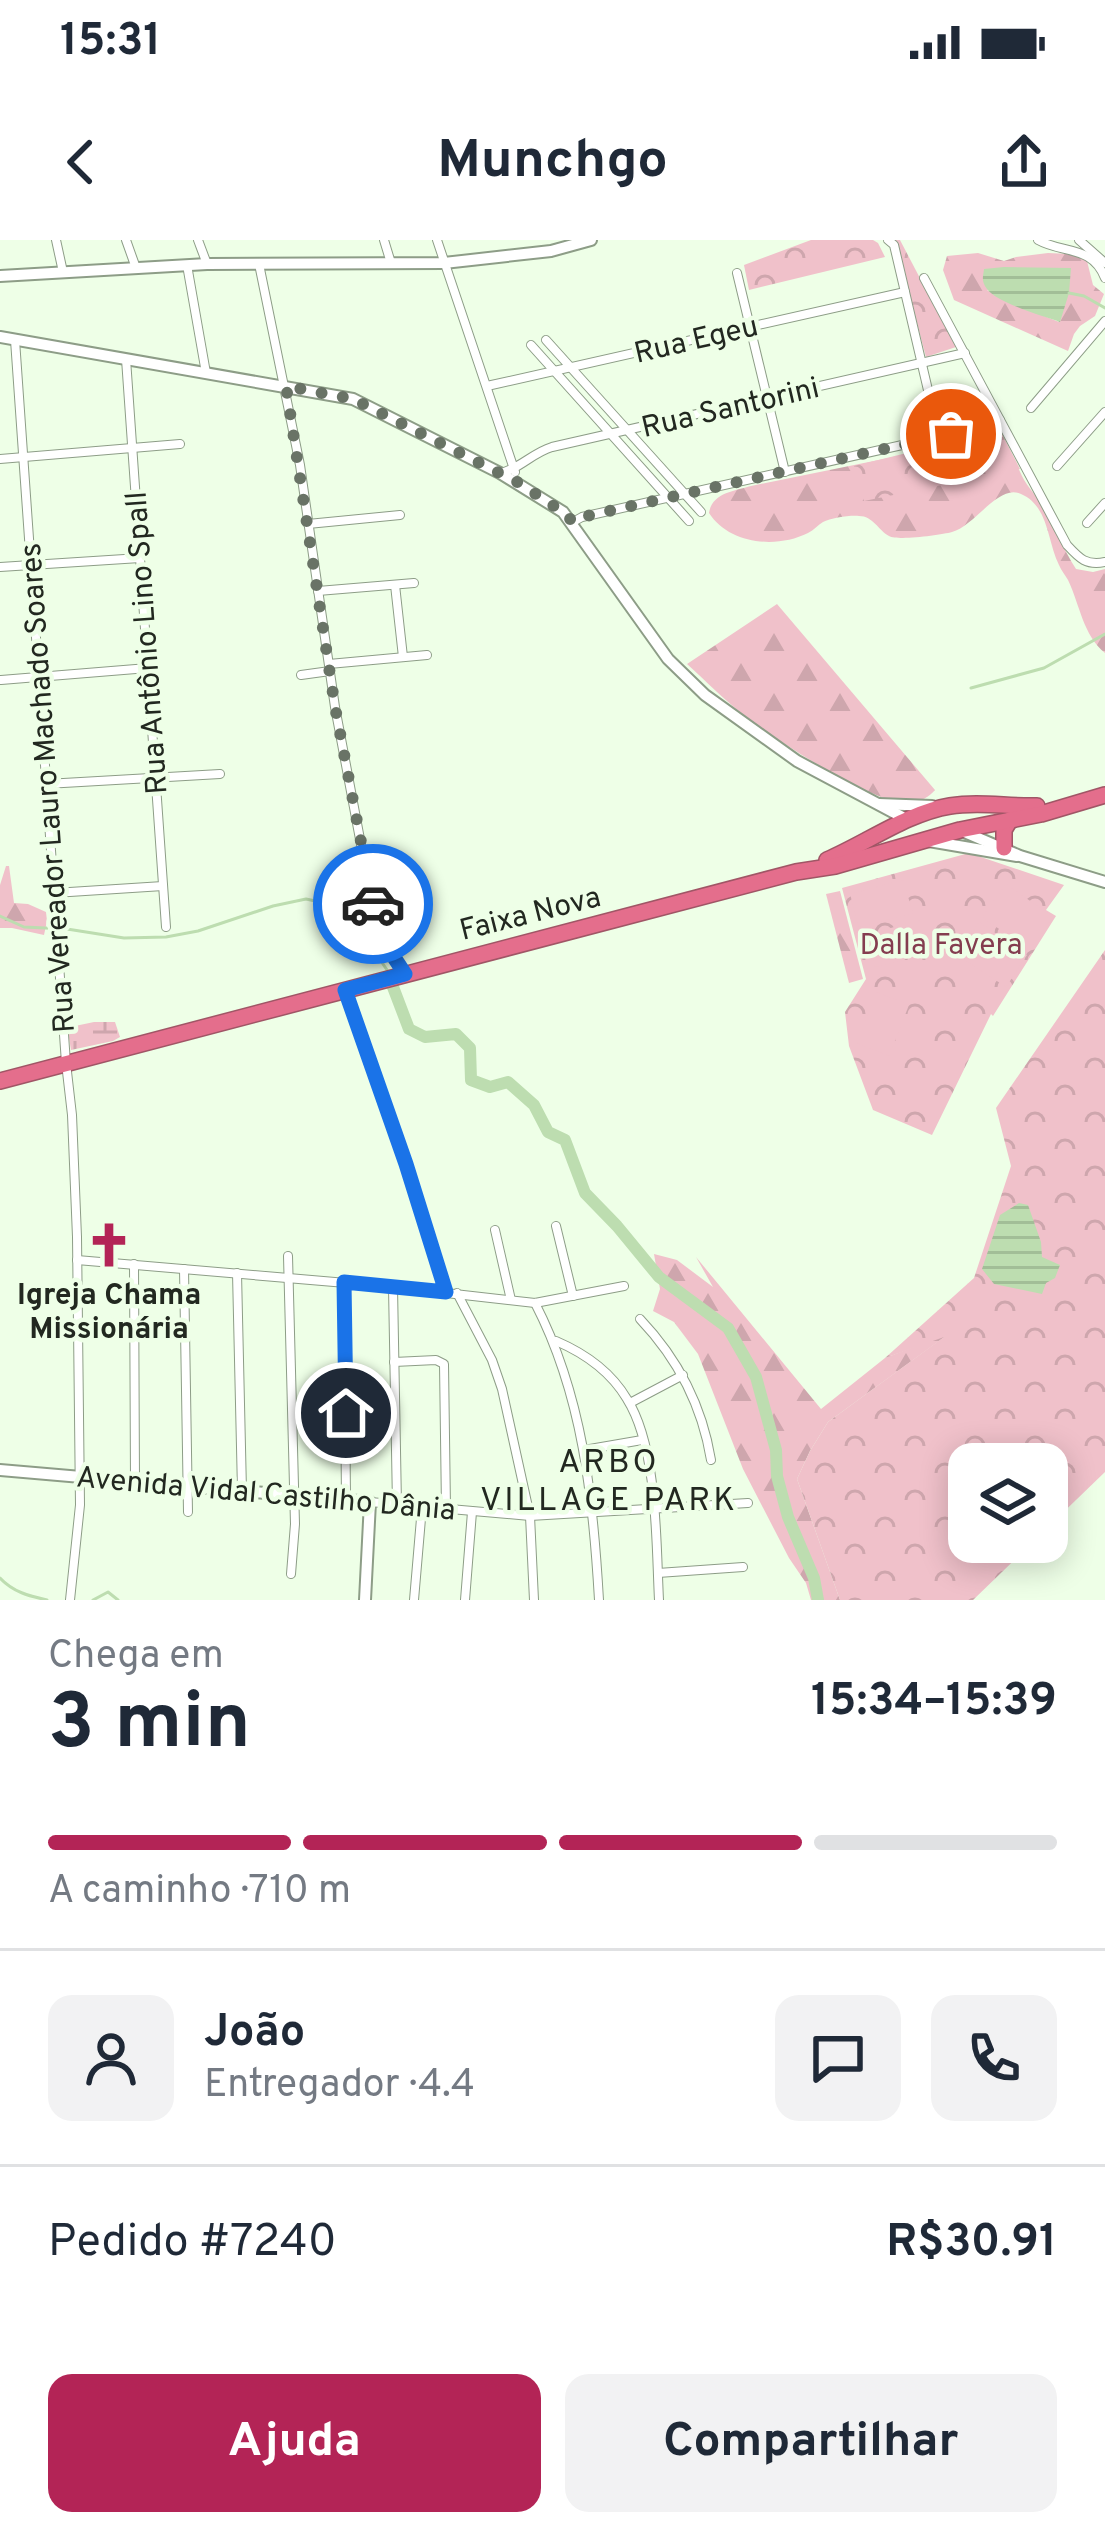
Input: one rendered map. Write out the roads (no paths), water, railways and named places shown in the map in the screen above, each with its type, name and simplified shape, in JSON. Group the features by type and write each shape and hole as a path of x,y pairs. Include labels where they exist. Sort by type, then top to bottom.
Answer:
{"highway":[{"name":"Faixa Nova","path":"0,1081 1105,795"},
{"name":"Faixa Nova","path":"796,872 947,806 1069,805"},
{"path":"947,806 960,830"},
{"path":"871,840 880,830 881,807"},
{"path":"1010,820 1004,830 1012,852"},
{"path":"909,821 925,841"}],"street":[{"path":"56,240 63,272"},
{"path":"126,240 136,268"},
{"path":"198,240 207,264"},
{"path":"384,240 392,263"},
{"path":"437,240 516,476"},
{"path":"0,276 207,264 444,263 551,251 591,240"},
{"path":"888,240 939,437"},
{"path":"1038,240 1081,251 1101,268 1105,278"},
{"path":"1056,248 1066,240"},
{"path":"1078,240 1092,244 1105,263"},
{"path":"259,264 286,386 377,928 405,974"},
{"path":"187,265 206,373"},
{"path":"737,273 785,472"},
{"path":"925,278 1067,545 1081,561 1105,562"},
{"name":"Rua Egeu","path":"487,386 904,292"},
{"path":"1031,408 1101,333 1105,321"},
{"path":"0,337 353,399 516,476 573,522 686,679 797,761 909,821"},
{"name":"Rua Vereador Lauro Machado Soares","path":"15,340 72,1115 80,1505 70,1600"},
{"path":"546,340 701,512"},
{"path":"531,345 689,521"},
{"name":"Rua Santorini","path":"516,476 544,449 965,353"},
{"name":"Rua Antônio Lino Spall","path":"126,359 166,927"},
{"path":"1057,466 1105,412"},
{"path":"573,522 1000,420"},
{"path":"0,459 180,444"},
{"path":"1087,523 1105,503"},
{"path":"308,524 400,515"},
{"path":"0,567 140,558"},
{"path":"318,591 414,583"},
{"path":"394,585 403,657"},
{"path":"302,675 427,655"},
{"path":"2,680 148,668"},
{"path":"46,784 220,775"},
{"path":"881,807 947,806"},
{"path":"960,830 1105,882"},
{"path":"925,841 1007,856 1012,852"},
{"path":"54,893 164,886"},
{"path":"345,990 452,1293 499,1379 530,1516 534,1600"},
{"path":"556,1226 573,1296"},
{"path":"495,1230 511,1300"},
{"path":"288,1256 296,1524 291,1574"},
{"path":"77,1259 535,1304 624,1286"},
{"path":"134,1264 135,1482"},
{"path":"184,1269 188,1512"},
{"path":"237,1273 242,1491"},
{"path":"344,1282 346,1500"},
{"path":"393,1287 397,1505"},
{"path":"535,1304 554,1340 584,1450 599,1600"},
{"path":"640,1318 683,1375 702,1419 711,1460"},
{"path":"554,1340 600,1368 630,1403 654,1508 659,1600"},
{"path":"394,1362 441,1361 445,1368 446,1509"},
{"path":"630,1403 683,1375"},
{"path":"584,1450 642,1440"},
{"name":"Avenida Vidal Castilho Dânia","path":"0,1470 530,1516 748,1503"},
{"path":"365,1600 370,1502"},
{"path":"414,1600 422,1507"},
{"path":"465,1600 472,1511"},
{"path":"658,1573 743,1567"}],"waterway":[{"path":"1069,293 1105,308"},
{"path":"971,688 1044,668 1105,634"},
{"path":"0,916 24,927 124,938 166,937 306,899 334,905 362,954 377,955 387,970"},
{"path":"393,987 409,1029 425,1037 456,1034 470,1048 471,1080 490,1087 508,1082 534,1105 548,1132 565,1140 585,1193 659,1277 728,1328 756,1377 788,1517 814,1578 818,1600"},
{"path":"0,1578 16,1590 47,1600"},
{"path":"93,1600 108,1592 118,1600"}],"place":[{"name":"Igreja Chama Missionária","path":"109,1245"}],"district":[{"name":"ARBO VILLAGE PARK","path":"609,1479"}],"park label":[{"name":"Dalla Favera","path":"941,944"}]}
